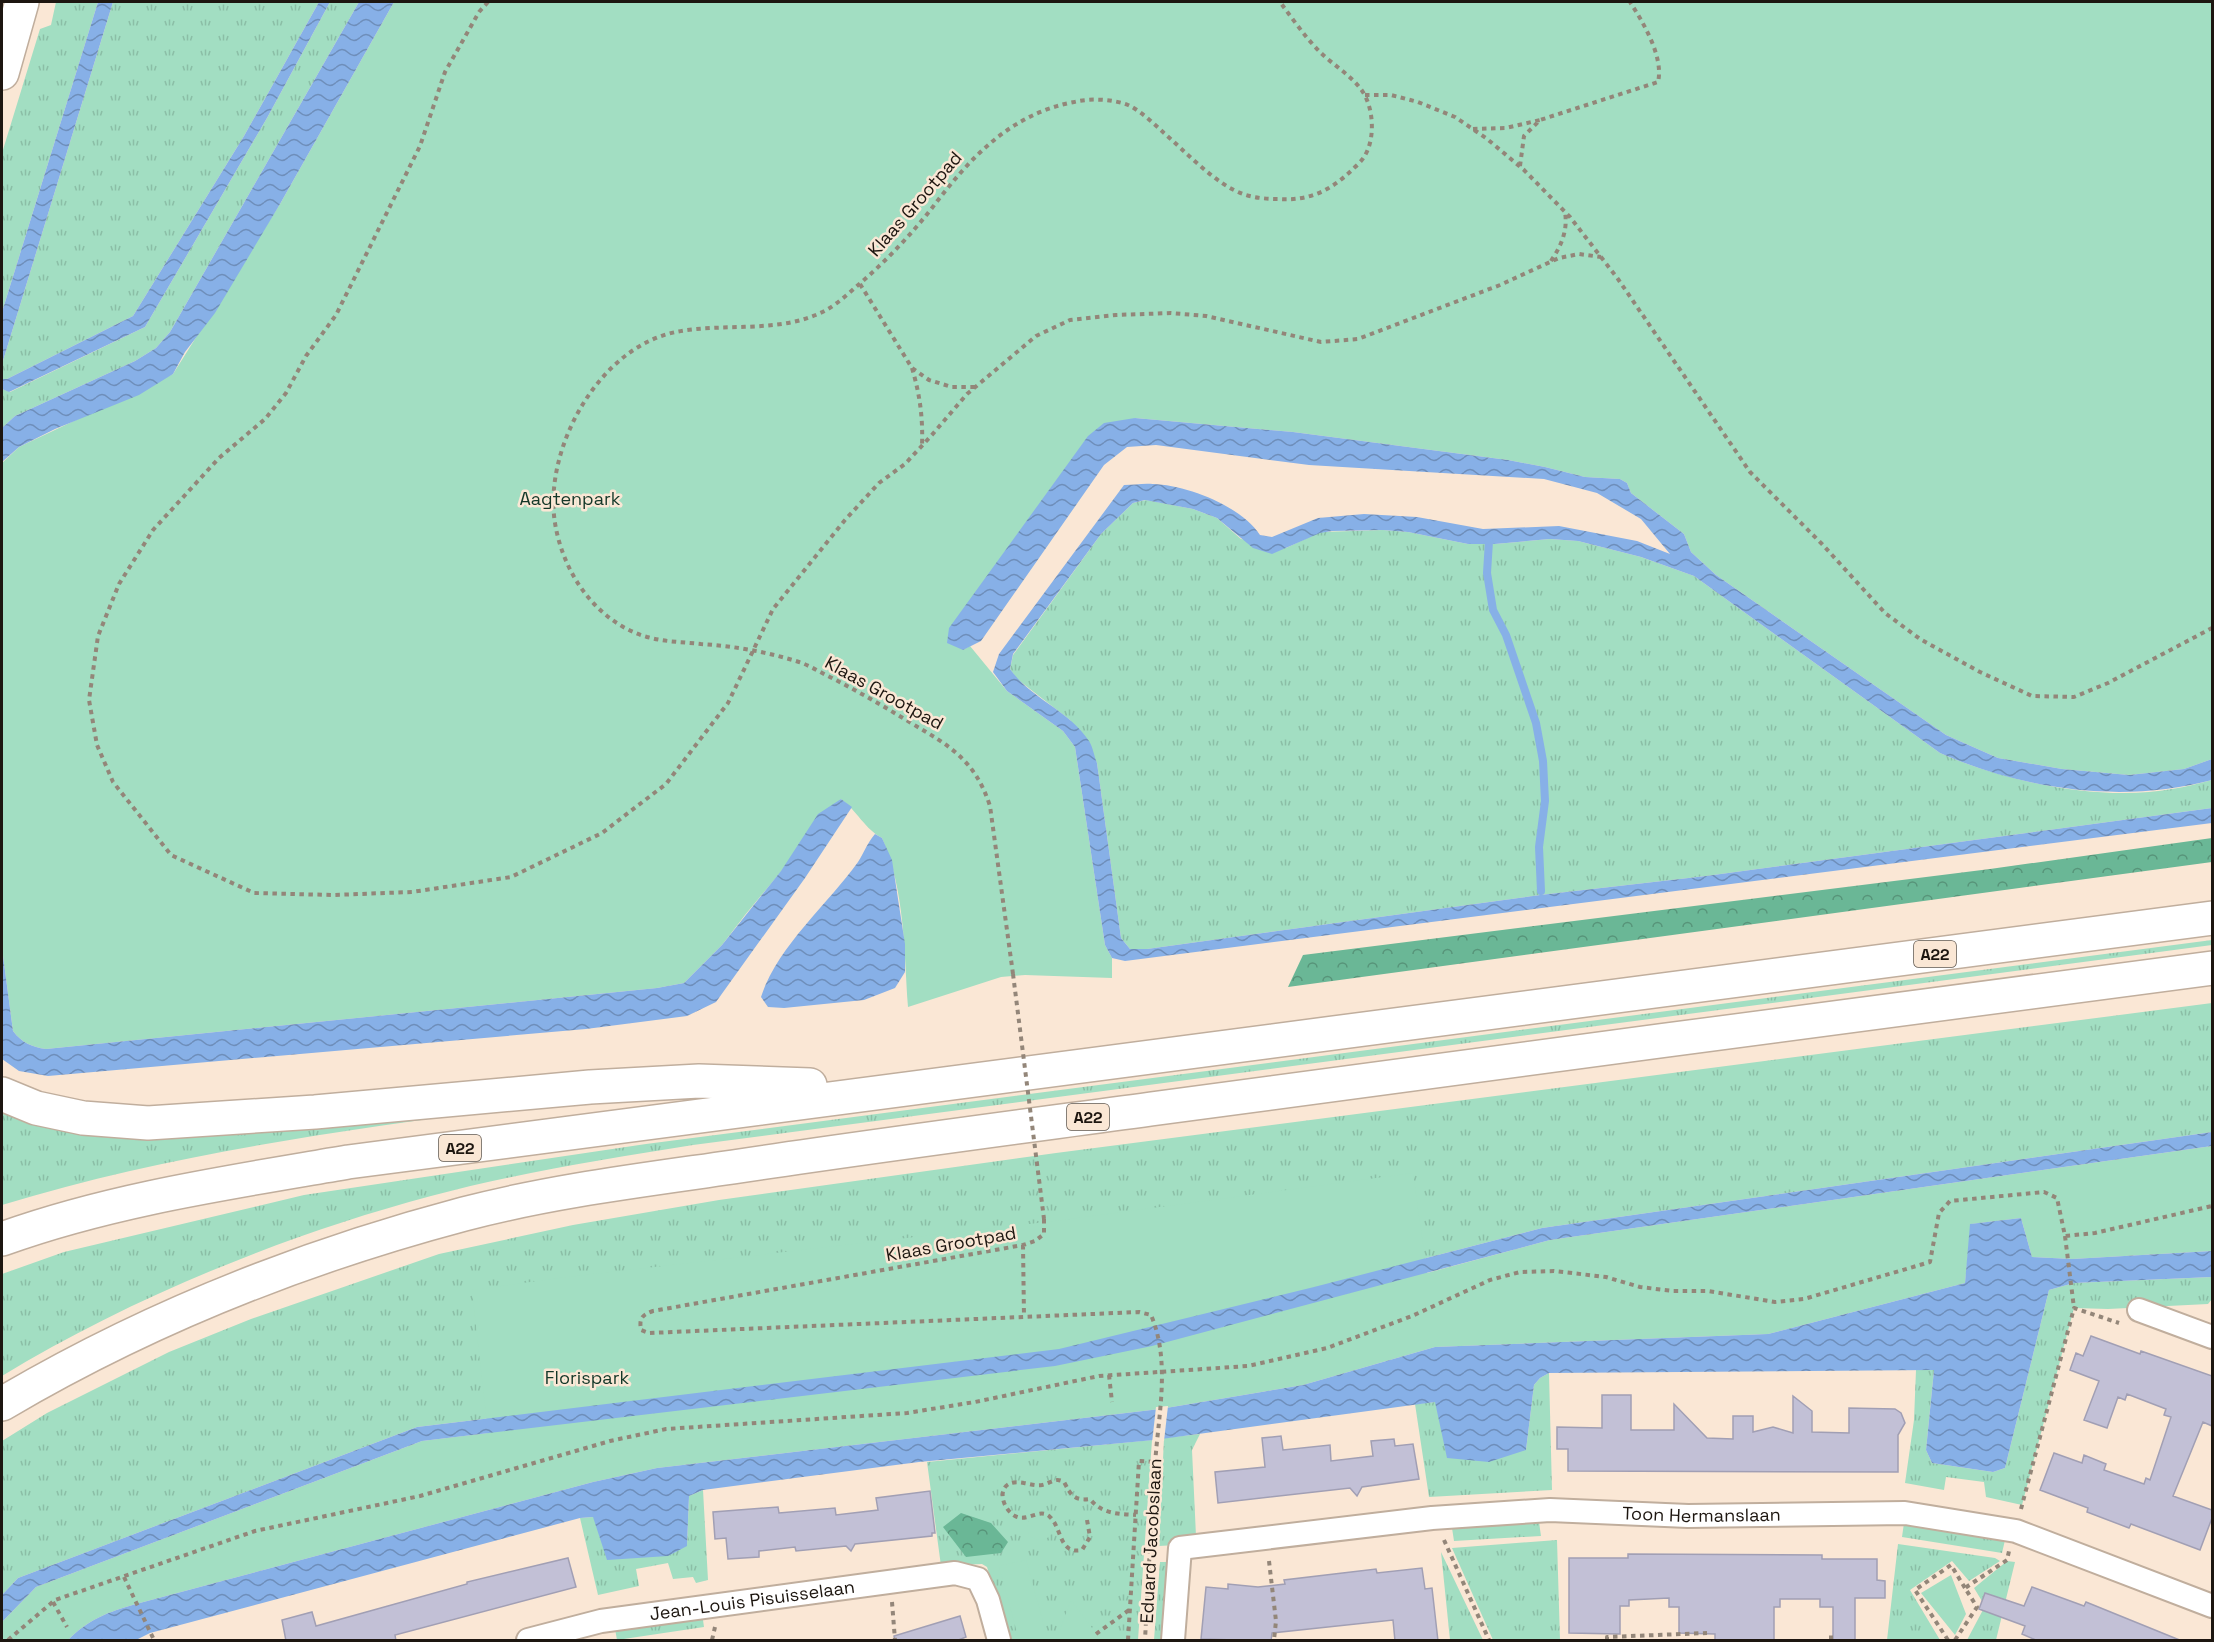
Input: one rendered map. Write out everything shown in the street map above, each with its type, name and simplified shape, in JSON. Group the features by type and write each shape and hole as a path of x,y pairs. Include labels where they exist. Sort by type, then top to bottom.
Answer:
{"highway":[{"path":"2,73 22,2"},
{"name":"A22","path":"2,1239 95,1211 161,1195 348,1162 2212,918"},
{"name":"A22","path":"2,1404 144,1329 258,1280 367,1241 469,1213 579,1189 868,1147 2212,968"},
{"name":"A22","path":"2,1094 36,1108 83,1118 148,1123 315,1112 590,1087 699,1081 923,1088"}],"street":[{"path":"2139,1310 2212,1337"},
{"name":"Toon Hermanslaan","path":"1180,1548 1442,1518 1550,1510 1688,1516 1905,1513 2016,1531 2212,1606"},
{"name":"Eduard Jacobslaan","path":"1173,1641 1180,1548"},
{"name":"Jean-Louis Pisuisselaan","path":"528,1641 601,1621 956,1573 978,1579 988,1600 999,1641"}],"path":[{"path":"488,2 461,42 445,72 420,146 336,315 306,356 286,393 265,419 219,458 153,530 119,584 98,636 89,700 97,745 112,782 171,855 254,893 333,896 412,892 511,877 603,833 666,784 728,703 755,651 773,609 837,529 879,483 905,464 967,394 1036,336 1070,320 1116,315 1171,313 1206,316 1321,342 1358,339 1480,294 1551,261 1579,254 1601,257"},
{"path":"1280,2 1317,49 1363,90 1365,95 1391,95 1418,102 1455,117 1520,167 1565,212 1601,257 1750,472 1822,544 1885,613 1920,639 1980,672 2032,696 2074,697 2108,683 2212,628"},
{"path":"1473,129 1506,128 1540,120 1658,82 1660,73 1647,28 1630,2"},
{"name":"Klaas Grootpad","path":"1158,1441 1163,1373 1155,1324 1151,1315 1139,1312 649,1333 641,1330 640,1321 643,1315 653,1311 1023,1245 1035,1241 1044,1234 1044,1219 990,806 984,787 972,767 955,750 850,688 802,663 755,651 672,642 643,636 612,620 590,600 576,581 565,560 558,538 553,497 555,476 560,455 577,415 602,378 621,360 652,339 674,332 760,327 826,311 860,284 898,247 982,148 1000,134 1043,111 1074,102 1101,99 1130,106 1148,118 1217,178 1240,193 1265,198 1296,200 1319,195 1336,184 1365,157 1371,138 1372,124 1365,95"},
{"path":"1520,167 1524,136 1540,120"},
{"path":"1551,261 1564,234 1565,212"},
{"path":"860,284 912,368 920,396 923,420 921,447"},
{"path":"912,368 929,380 952,387 975,387"},
{"path":"8,1641 53,1602 255,1531 420,1496 610,1441 666,1430 907,1413 1109,1375 1248,1366 1327,1347 1412,1316 1490,1280 1520,1272 1564,1272 1606,1277 1640,1287 1673,1291 1708,1291 1775,1302 1804,1299 1930,1262 1939,1213 1950,1201 2044,1192 2057,1198 2065,1236 2074,1308 2007,1560 1965,1588"},
{"path":"2065,1236 2095,1233 2212,1206"},
{"path":"1023,1245 1024,1317"},
{"path":"2074,1308 2122,1324 2139,1310"},
{"path":"1109,1375 1112,1402"},
{"name":"Eduard Jacobslaan","path":"1145,1641 1158,1441"},
{"path":"1128,1641 1139,1461 1155,1462"},
{"path":"1087,1520 1090,1538 1082,1550 1074,1550 1064,1545 1052,1518 1046,1514 1035,1514 1022,1518 1012,1514 1008,1509 1003,1489 1012,1481 1040,1485 1060,1480 1064,1482 1069,1494 1076,1499 1090,1499 1096,1507 1106,1512 1136,1515"},
{"path":"1442,1518 1444,1542 1489,1641"},
{"path":"1267,1538 1276,1621 1274,1641"},
{"path":"1948,1641 1915,1590 1951,1565 1977,1607 1955,1641"},
{"path":"124,1577 154,1640"},
{"path":"890,1581 895,1641"},
{"path":"53,1602 67,1626"},
{"path":"1096,1634 1130,1610"},
{"path":"1607,1641 1607,1637 1707,1633"},
{"path":"1831,1634 1831,1641"}],"green space":[{"path":"56,2 98,2 2,312 2,153 40,29 51,25"},
{"path":"113,2 319,2 244,136 133,316 7,379 2,379 2,364"},
{"path":"330,2 359,2 170,332 156,348 135,361 15,416 2,428 2,389 10,392 145,327 267,118"},
{"name":"Aagtenpark","path":"394,2 2212,2 2212,759 2184,769 2129,775 2062,769 1998,758 1946,735 1716,575 1691,552 1684,534 1631,493 1627,483 1620,479 1585,477 1508,460 1293,432 1135,418 963,650 970,646 1007,691 1063,731 1075,747 1105,945 1112,958 1112,978 1025,975 1001,977 908,1007 902,921 890,858 882,838 841,799 722,945 684,983 657,988 46,1049 32,1046 20,1039 13,1031 2,948 2,463 19,447 173,374 280,204"},
{"path":"1146,500 1193,509 1217,518 1241,539 1286,548 1320,532 1383,530 1408,532 1468,544 1550,539 1578,541 1641,557 1694,576 1940,753 1994,773 2024,781 2085,791 2145,792 2212,780 2212,808 1706,876 1540,895 1147,949 1130,949 1121,938 1097,763 1070,720 1017,679 1010,669 1013,655 1101,534 1133,503"},
{"path":"2212,838 2212,862 1288,987 1303,955 1990,869"},
{"path":"2212,940 2212,945 693,1145 528,1173 431,1196 376,1212 210,1271 102,1320 2,1376 2,1274 64,1252 304,1195 646,1144"},
{"path":"2212,1003 2212,1132 1542,1228 1314,1287 1059,1349 417,1427 18,1578 2,1595 2,1441 47,1413 169,1352 251,1319 439,1254 573,1225 719,1200 1056,1153"},
{"path":"2,1107 506,1108 252,1146 127,1172 2,1205"},
{"name":"Florispark","path":"2212,1146 2212,1251 2072,1259 2032,1257 2021,1218 1971,1224 1965,1283 1768,1334 1435,1347 1303,1385 1160,1409 657,1468 593,1482 136,1604 99,1617 68,1640 2,1640 2,1622 36,1587 422,1441 488,1433 472,1290 1055,1221 1413,1173 1427,1273 1550,1240"},
{"path":"2212,1277 2212,1299 2208,1304 2108,1309 2074,1308 2022,1505 1986,1497 1984,1482 1946,1477 1944,1490 1905,1483 1914,1420 1916,1370 1934,1370 1926,1450 1932,1463 1993,1472 2005,1468 2049,1290 2074,1283"},
{"path":"1549,1373 1552,1490 1429,1497 1415,1404 1435,1402 1526,1450 1534,1385"},
{"path":"1200,1434 1192,1450 1196,1536 1176,1545 1159,1546 1164,1438"},
{"path":"1152,1440 1138,1640 1010,1640 987,1567 982,1564 941,1566 927,1462"},
{"path":"703,1490 708,1580 696,1583 693,1577 673,1579 668,1563 636,1569 639,1586 598,1595 580,1518 593,1517 687,1546 689,1496"},
{"path":"961,1513 991,1523 1008,1542 1001,1553 966,1557 943,1527"},
{"path":"1040,1514 1049,1518 1053,1527 1049,1536 1040,1540 1031,1536 1027,1527 1031,1518"},
{"path":"1539,1522 1541,1536 1454,1541 1452,1528"},
{"path":"1904,1523 2005,1540 2002,1553 1902,1537"},
{"path":"1557,1540 1560,1640 1493,1640 1452,1548"},
{"path":"1898,1544 1995,1558 2000,1561 1969,1581 1952,1561 1910,1590 1940,1640 1887,1640"},
{"path":"1441,1552 1483,1640 1450,1640"},
{"path":"1026,1560 1048,1640 1019,1640 999,1566"},
{"path":"2007,1561 2015,1562 1996,1640 1967,1640 1985,1606 1974,1588"},
{"path":"1160,1562 1167,1562 1162,1640 1154,1640"},
{"path":"1951,1575 1966,1614 1955,1635 1921,1593"},
{"path":"1071,1600 1098,1636 1093,1640 1056,1640"},
{"path":"702,1613 704,1627 617,1640 615,1629"}],"water":[{"path":"98,2 113,2 2,364 2,312"},
{"path":"319,2 330,2 267,118 145,327 9,392 2,389 2,379 7,379 133,316 244,136"},
{"path":"359,2 394,2 280,204 215,313 185,352 173,374 139,395 55,429 19,447 2,462 2,428 15,416 135,361 156,348 170,332"},
{"path":"1135,418 1293,432 1508,460 1585,477 1620,479 1627,483 1631,493 1684,534 1691,552 1716,575 1946,735 1998,758 2062,769 2129,775 2184,769 2212,759 2212,780 2144,791 2109,792 2040,784 1972,766 1940,753 1694,576 1641,557 1578,541 1550,539 1468,544 1408,532 1383,530 1320,533 1272,554 1253,548 1217,518 1193,509 1145,500 1133,503 1101,534 1013,654 1010,669 1028,688 1081,730 1092,746 1097,763 1121,938 1130,949 1147,949 1540,895 1706,876 2212,808 2212,823 1125,961 1112,958 1105,945 1075,747 1063,731 1007,691 993,672 999,654 1124,485 1167,485 1197,493 1227,506 1240,515 1260,535 1272,537 1318,518 1364,514 1417,517 1483,529 1559,526 1637,541 1670,554 1641,519 1597,493 1544,479 1309,465 1156,445 1127,447 1104,465 981,641 963,650 947,643 949,628 1088,436 1104,423"},
{"path":"841,799 852,807 805,878 716,1002 687,1016 586,1029 48,1076 19,1071 2,1059 2,948 13,1031 28,1044 46,1049 657,988 684,983 722,945 781,871 818,814"},
{"path":"875,834 882,838 892,860 905,944 905,972 895,988 864,1000 784,1008 768,1007 761,997 779,961 804,926 846,878"},
{"path":"2212,1132 2212,1146 1550,1240 1152,1346 1055,1366 422,1441 36,1587 2,1622 2,1595 18,1578 417,1427 1059,1349 1314,1287 1542,1228"},
{"path":"2021,1218 2032,1257 2072,1259 2212,1251 2212,1277 2074,1283 2049,1290 2005,1468 1993,1472 1932,1463 1926,1450 1934,1370 1549,1373 1534,1385 1526,1450 1489,1462 1447,1458 1435,1402 1154,1440 919,1462 703,1490 689,1496 687,1546 668,1556 607,1560 593,1517 580,1518 150,1633 136,1640 68,1640 99,1617 136,1604 593,1482 657,1468 1160,1409 1303,1385 1435,1347 1768,1334 1965,1283 1970,1224"}],"pier":[{"path":"1168,1406 1164,1441 1152,1443 1156,1407"}],"building":[{"path":"2091,1336 2212,1376 2212,1426 2203,1422 2173,1496 2212,1510 2212,1518 2200,1550 2131,1524 2129,1528 2087,1512 2088,1508 2040,1490 2054,1453 2082,1463 2084,1455 2106,1464 2104,1470 2144,1484 2146,1478 2150,1480 2171,1417 2164,1415 2166,1409 2127,1394 2125,1400 2118,1397 2107,1428 2084,1420 2099,1381 2070,1370 2076,1353 2083,1356"},
{"path":"1602,1395 1631,1395 1631,1430 1674,1430 1674,1404 1707,1438 1733,1439 1733,1416 1753,1416 1753,1432 1773,1427 1793,1433 1793,1396 1812,1411 1812,1432 1849,1433 1849,1408 1895,1409 1901,1413 1905,1423 1898,1435 1898,1472 1568,1471 1568,1449 1557,1449 1557,1427 1602,1428"},
{"path":"1281,1436 1283,1450 1330,1445 1331,1461 1373,1456 1371,1441 1394,1439 1395,1446 1413,1444 1419,1479 1362,1487 1357,1496 1350,1488 1218,1503 1215,1472 1265,1467 1262,1438"},
{"path":"930,1491 935,1533 932,1533 932,1536 855,1544 851,1551 846,1546 796,1551 795,1547 759,1551 759,1557 728,1559 726,1538 715,1539 713,1512 778,1507 779,1513 835,1508 836,1515 878,1510 876,1498"},
{"path":"1628,1554 1822,1555 1822,1559 1877,1559 1877,1580 1885,1581 1885,1598 1855,1598 1855,1641 1833,1641 1833,1607 1820,1607 1820,1599 1780,1599 1780,1607 1774,1607 1774,1641 1715,1641 1715,1634 1679,1633 1679,1607 1669,1607 1669,1598 1629,1600 1629,1606 1620,1606 1620,1634 1569,1633 1569,1558 1628,1558"},
{"path":"568,1558 576,1587 395,1635 396,1641 286,1641 282,1620 312,1612 316,1626 467,1584 467,1582"},
{"path":"1422,1568 1425,1589 1432,1588 1438,1641 1395,1641 1393,1620 1272,1633 1271,1641 1201,1639 1206,1587 1228,1589 1228,1584 1258,1587 1285,1584 1284,1580 1376,1569 1377,1573"},
{"path":"2032,1587 2084,1606 2086,1602 2182,1641 2038,1641 2022,1634 2025,1626 1979,1609 1985,1593 2024,1606"},
{"path":"960,1616 966,1637 956,1641 895,1641 894,1636"}],"waterway":[{"path":"1489,541 1487,573 1493,610 1506,635 1536,723 1543,761 1545,801 1539,847 1541,891"}]}
